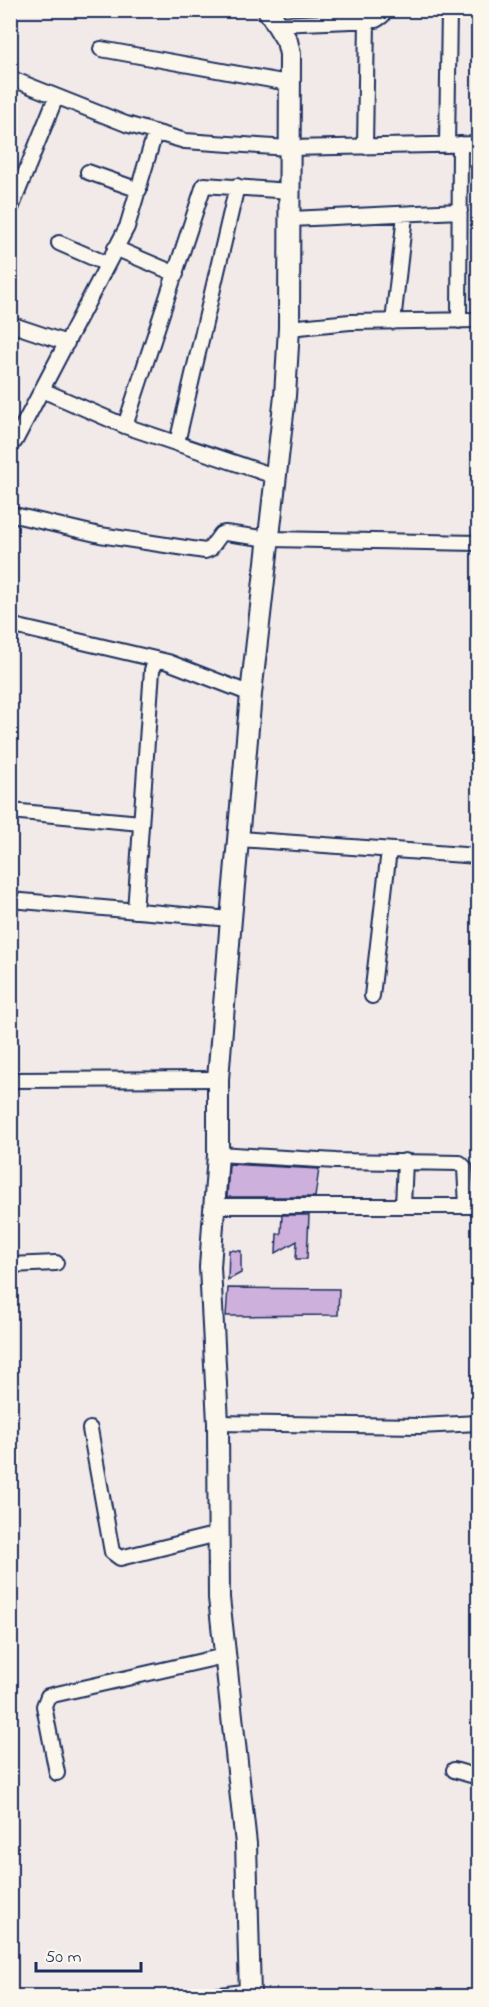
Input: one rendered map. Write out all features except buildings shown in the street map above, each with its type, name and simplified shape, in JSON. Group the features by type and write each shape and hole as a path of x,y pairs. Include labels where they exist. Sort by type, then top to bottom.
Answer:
{"street":[{"path":"272,17 343,16 367,20 379,19 383,10"},
{"path":"449,10 454,145 460,211 459,321"},
{"path":"214,1996 250,1994 246,1844 224,1656 218,1534 218,1423 210,1267 218,1154 218,1079 231,919 240,839 251,694 277,477 289,328 291,219 288,83 290,54 287,41 272,17"},
{"path":"365,147 367,20"},
{"path":"101,49 288,83"},
{"path":"10,78 155,133 207,143 289,148 478,144"},
{"path":"10,211 56,97"},
{"path":"15,441 127,227 140,190 155,133"},
{"path":"10,172 24,178"},
{"path":"88,172 140,190"},
{"path":"125,426 204,185 290,191"},
{"path":"177,443 237,186"},
{"path":"291,219 460,211"},
{"path":"393,322 405,215"},
{"path":"59,243 107,264"},
{"path":"115,248 176,274"},
{"path":"289,328 478,320"},
{"path":"10,324 67,343"},
{"path":"42,390 125,426 277,477"},
{"path":"10,514 100,535 205,550 210,549 223,533 270,539 478,543"},
{"path":"10,625 158,660 251,694"},
{"path":"135,911 152,670 158,660"},
{"path":"10,811 141,823"},
{"path":"240,839 478,856"},
{"path":"372,996 389,850"},
{"path":"10,900 231,919"},
{"path":"10,1080 218,1079"},
{"path":"214,1206 472,1206 462,1164 336,1161 218,1154"},
{"path":"403,1206 405,1161"},
{"path":"10,1265 56,1263"},
{"path":"218,1423 420,1426 478,1423"},
{"path":"90,1429 112,1552 116,1556 120,1558 218,1534"},
{"path":"57,1773 44,1706 48,1696 224,1656"},
{"path":"454,1770 478,1778"}]}
